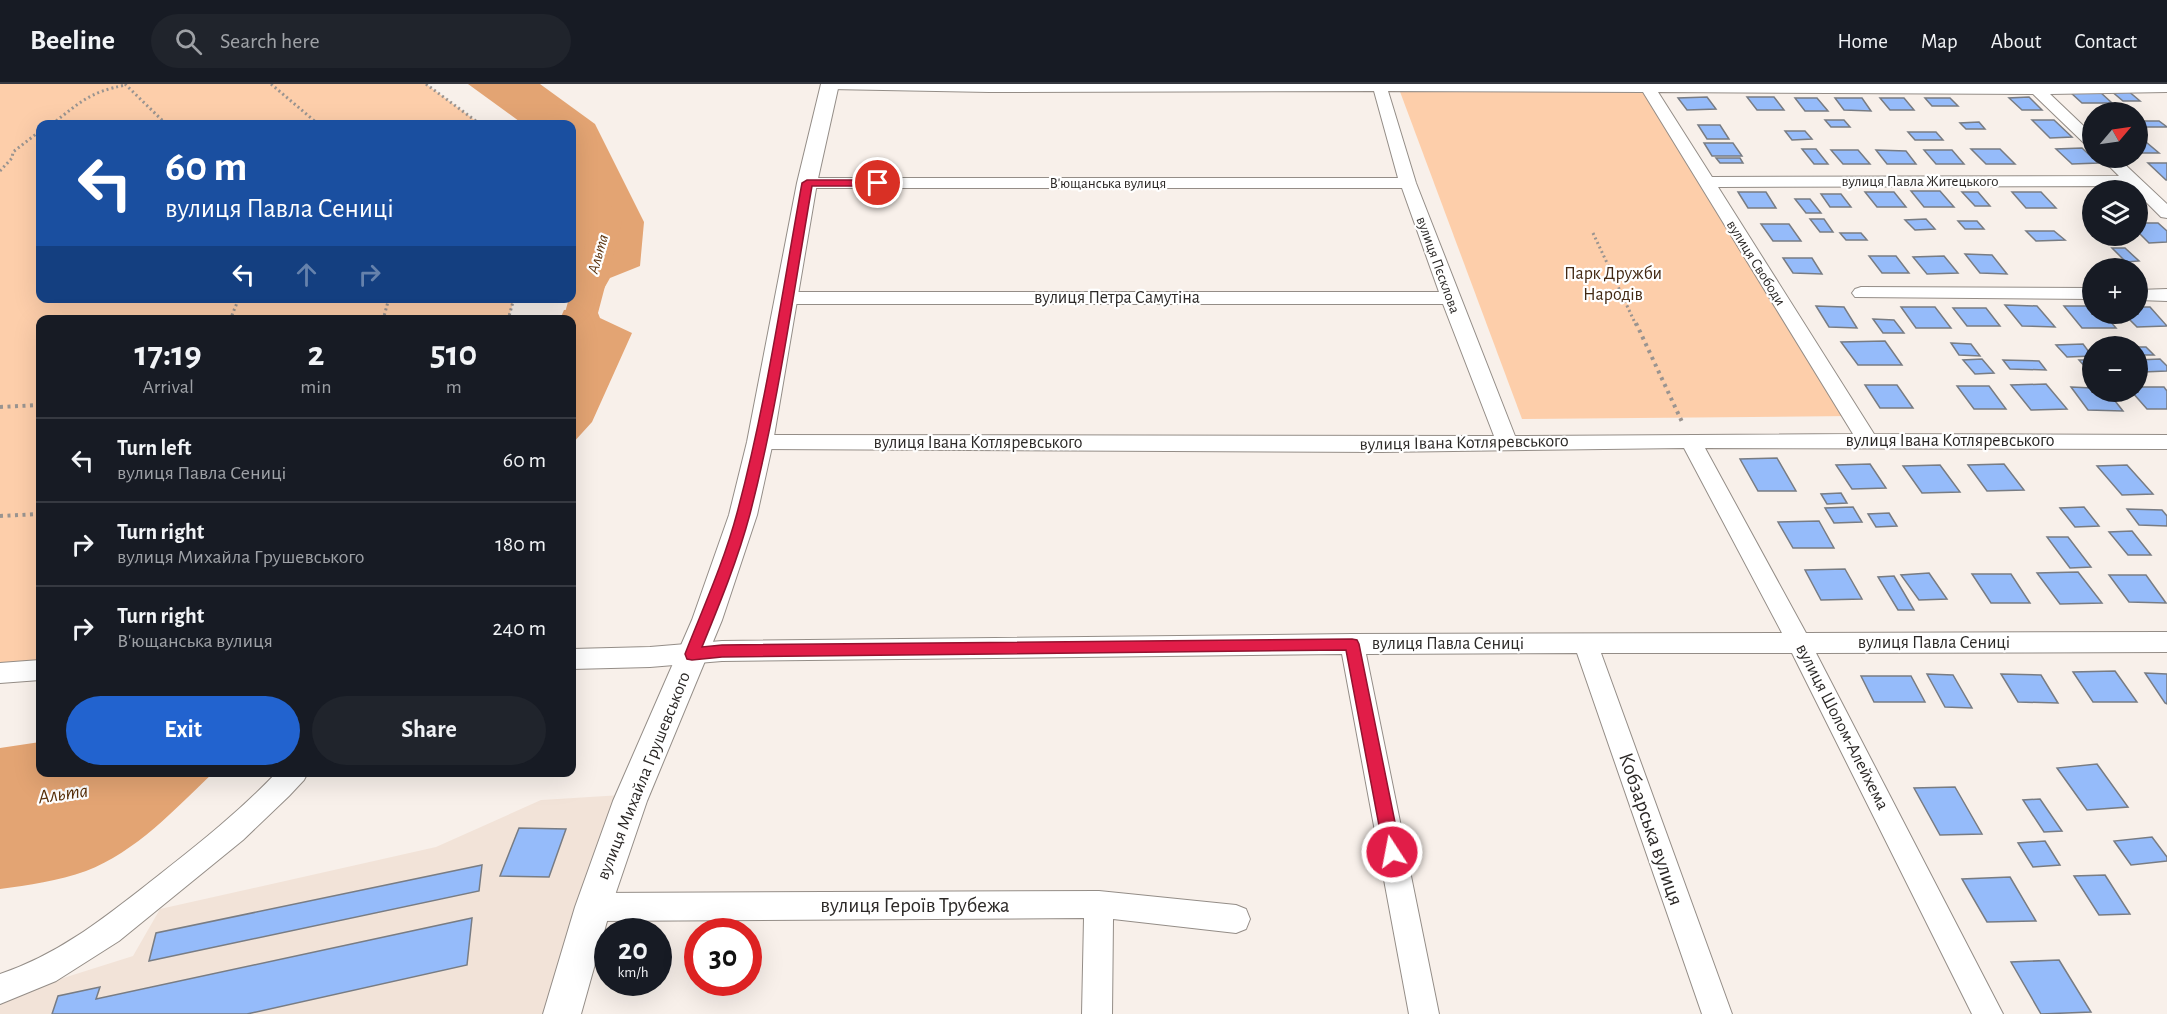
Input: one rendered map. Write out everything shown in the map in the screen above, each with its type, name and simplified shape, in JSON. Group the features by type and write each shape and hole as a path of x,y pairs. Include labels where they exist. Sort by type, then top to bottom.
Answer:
{"street":[{"path":"830,84 989,88 1380,86 2037,90 2167,88"},
{"name":"вулиця Михайла Грушевського","path":"562,1014 593,907 630,801 723,576 743,515 760,442 807,183 830,84"},
{"name":"вулиця Пєсклова","path":"1380,86 1408,183 1450,298 1508,443"},
{"name":"вулиця Свободи","path":"1647,86 1868,441"},
{"path":"2037,90 2082,133"},
{"path":"2120,168 2133,180"},
{"name":"вулиця Павла Житецького","path":"1706,182 2082,181"},
{"name":"В'ющанська вулиця","path":"807,183 1408,183"},
{"path":"2148,195 2167,213"},
{"path":"1861,293 2082,294"},
{"path":"2148,295 2167,295"},
{"name":"вулиця Петра Самутіна","path":"785,298 1450,298"},
{"name":"вулиця Івана Котляревського","path":"760,442 1297,445 1691,441 2167,442"},
{"name":"вулиця Шолом-Алейхема","path":"1691,441 1799,643 1988,1014"},
{"name":"вулиця Павла Сениці","path":"576,659 722,651 1352,644 2167,642"},
{"path":"1352,644 1424,1014"},
{"name":"Кобзарська вулиця","path":"1586,644 1717,1014"},
{"path":"0,673 36,670"},
{"path":"0,989 47,970 105,934 220,843 260,808 290,777"},
{"path":"1097,1014 1099,904"},
{"name":"вулиця Героїв Трубежа","path":"593,907 1099,904 1236,919"}],"path":[{"path":"57,120 90,95 125,84 162,120"},
{"path":"271,84 313,120"},
{"path":"426,84 475,120"},
{"path":"0,171 12,158 13,152 36,134"},
{"path":"1593,232 1691,441"},
{"path":"0,407 36,405"},
{"path":"0,516 36,514"}],"shaded area":[{"path":"622,795 553,1014 0,1014 0,998 133,956 160,909 436,847 541,800"}],"green space":[{"path":"0,84 426,84 475,120 36,120 36,303 513,303 509,315 36,315 36,670 0,673"},
{"name":"Парк Дружби Народів","path":"1399,89 1645,89 1853,416 1522,419"}],"water":[{"path":"468,84 540,84 595,124 644,222 640,266 610,278 602,292 578,294 576,281 576,120 518,120"},
{"path":"596,308 600,318 632,333 592,422 576,440 576,315 562,315 564,310"},
{"path":"36,743 36,777 209,777 154,828 122,853 104,863 65,877 0,889 0,748"}],"building":[{"path":"2110,90 2127,90 2140,101 2123,101"},
{"path":"2070,92 2100,92 2111,102 2082,102"},
{"path":"1707,97 1716,109 1687,110 1678,98"},
{"path":"1747,97 1774,97 1784,110 1757,110"},
{"path":"2029,97 2042,110 2022,110 2009,98"},
{"path":"1795,98 1817,98 1828,111 1805,111"},
{"path":"1835,98 1862,98 1871,111 1844,110"},
{"path":"1880,98 1904,98 1914,110 1890,110"},
{"path":"1925,98 1950,98 1958,106 1932,106"},
{"path":"1825,120 1844,120 1850,127 1831,127"},
{"path":"2032,120 2054,120 2072,137 2050,138"},
{"path":"2148,121 2159,121 2167,127 2148,127"},
{"path":"1979,122 1985,129 1966,129 1960,123"},
{"path":"1698,125 1720,125 1729,139 1707,139"},
{"path":"1785,131 1805,131 1812,139 1792,140"},
{"path":"1908,132 1936,132 1943,140 1915,140"},
{"path":"1704,143 1733,143 1742,156 1712,156"},
{"path":"2148,144 2159,153 2148,153"},
{"path":"2082,148 2082,164 2072,164 2056,149"},
{"path":"1802,149 1816,149 1828,164 1814,164"},
{"path":"1971,149 2000,149 2015,164 1986,164"},
{"path":"1831,150 1858,150 1870,164 1843,164"},
{"path":"1876,150 1906,151 1916,164 1887,164"},
{"path":"1924,150 1952,150 1964,164 1936,164"},
{"path":"1716,158 1740,158 1743,163 1720,163"},
{"path":"2148,163 2167,163 2166,180"},
{"path":"1911,191 1940,191 1954,207 1924,207"},
{"path":"1738,192 1766,192 1776,208 1748,208"},
{"path":"1865,192 1894,192 1906,207 1877,207"},
{"path":"1962,192 1978,192 1990,206 1975,206"},
{"path":"2012,192 2041,192 2056,208 2026,208"},
{"path":"1821,194 1841,194 1851,207 1830,207"},
{"path":"1795,199 1810,199 1821,213 1806,213"},
{"path":"1810,219 1824,219 1833,232 1820,232"},
{"path":"1926,219 1935,229 1915,230 1905,220"},
{"path":"1958,221 1977,221 1984,229 1965,229"},
{"path":"2148,223 2158,223 2167,231 2167,242 2149,243"},
{"path":"1761,224 1789,224 1801,241 1773,241"},
{"path":"2026,231 2054,231 2065,240 2036,241"},
{"path":"1840,233 1861,233 1867,240 1846,240"},
{"path":"2112,248 2125,248 2136,258 2122,258"},
{"path":"1965,254 1992,255 2007,274 1980,273"},
{"path":"1869,256 1896,256 1909,273 1882,273"},
{"path":"1944,256 1958,273 1927,274 1913,257"},
{"path":"1783,258 1812,258 1822,274 1793,273"},
{"path":"2005,305 2037,306 2055,327 2022,326"},
{"path":"1816,306 1844,307 1857,328 1829,327"},
{"path":"2064,306 2082,306 2082,324 2113,324 2116,328 2082,328"},
{"path":"1901,307 1935,307 1951,328 1916,328"},
{"path":"2148,307 2167,326 2137,327 2134,324 2148,324"},
{"path":"1953,308 1986,308 2000,326 1967,326"},
{"path":"1873,319 1894,320 1904,333 1883,333"},
{"path":"1885,341 1902,365 1858,365 1841,342"},
{"path":"1951,343 1971,344 1980,356 1959,355"},
{"path":"2082,344 2082,356 2067,357 2056,345"},
{"path":"1982,359 1994,373 1975,374 1963,360"},
{"path":"2160,359 2167,366 2167,371 2148,372 2148,360"},
{"path":"2003,360 2039,361 2046,370 2010,369"},
{"path":"2046,384 2067,409 2031,410 2011,385"},
{"path":"1865,385 1897,385 1913,408 1880,408"},
{"path":"1957,386 1989,386 2006,409 1974,409"},
{"path":"2071,387 2082,388 2082,402"},
{"path":"2148,387 2164,387 2167,391 2167,409 2147,409 2141,402 2148,402"},
{"path":"2082,402 2116,402 2123,411 2088,410"},
{"path":"1777,458 1796,491 1758,491 1740,459"},
{"path":"1870,464 1886,488 1852,489 1836,465"},
{"path":"2004,464 2024,490 1987,491 1968,465"},
{"path":"1940,465 1960,492 1922,493 1903,466"},
{"path":"2127,465 2153,494 2122,495 2097,466"},
{"path":"1841,493 1847,503 1827,504 1821,494"},
{"path":"1853,507 1862,522 1834,523 1825,508"},
{"path":"2084,507 2099,526 2075,527 2060,508"},
{"path":"2127,509 2162,510 2167,516 2167,526 2139,525"},
{"path":"1889,513 1897,526 1876,527 1868,514"},
{"path":"1819,521 1834,548 1793,548 1778,522"},
{"path":"2132,531 2151,555 2128,555 2109,532"},
{"path":"2047,537 2068,537 2091,567 2070,568"},
{"path":"1845,569 1862,599 1821,600 1805,570"},
{"path":"2078,572 2102,603 2060,604 2037,573"},
{"path":"1929,573 1947,599 1919,600 1901,575"},
{"path":"1972,574 2011,574 2030,603 1991,603"},
{"path":"2109,575 2146,575 2166,603 2129,602"},
{"path":"1894,576 1914,610 1898,610 1878,577"},
{"path":"2115,671 2137,702 2093,702 2073,672"},
{"path":"2145,673 2167,674 2167,704 2165,703"},
{"path":"1927,674 1953,675 1972,708 1945,707"},
{"path":"2001,674 2041,675 2058,703 2018,702"},
{"path":"1861,676 1911,676 1925,702 1874,702"},
{"path":"2097,764 2128,807 2087,810 2057,768"},
{"path":"1955,787 1982,834 1940,835 1914,788"},
{"path":"2040,799 2062,831 2044,832 2023,800"},
{"path":"519,828 566,829 549,877 500,876"},
{"path":"2152,837 2167,857 2167,861 2131,865 2114,841"},
{"path":"2045,841 2060,865 2033,867 2018,843"},
{"path":"482,865 479,891 149,961 156,933"},
{"path":"2105,875 2130,914 2099,915 2074,876"},
{"path":"2010,877 2036,921 1987,922 1962,879"},
{"path":"472,918 467,965 247,1014 52,1014 58,996 100,987 96,999"},
{"path":"2059,960 2091,1012 2041,1014 2011,962"}],"waterway":[{"name":"Альта","path":"576,175 607,222 576,333"}],"route":[{"path":"878,183 807,183 760,442 743,515 723,576 692,654 722,651 1352,644 1392,852"}]}
